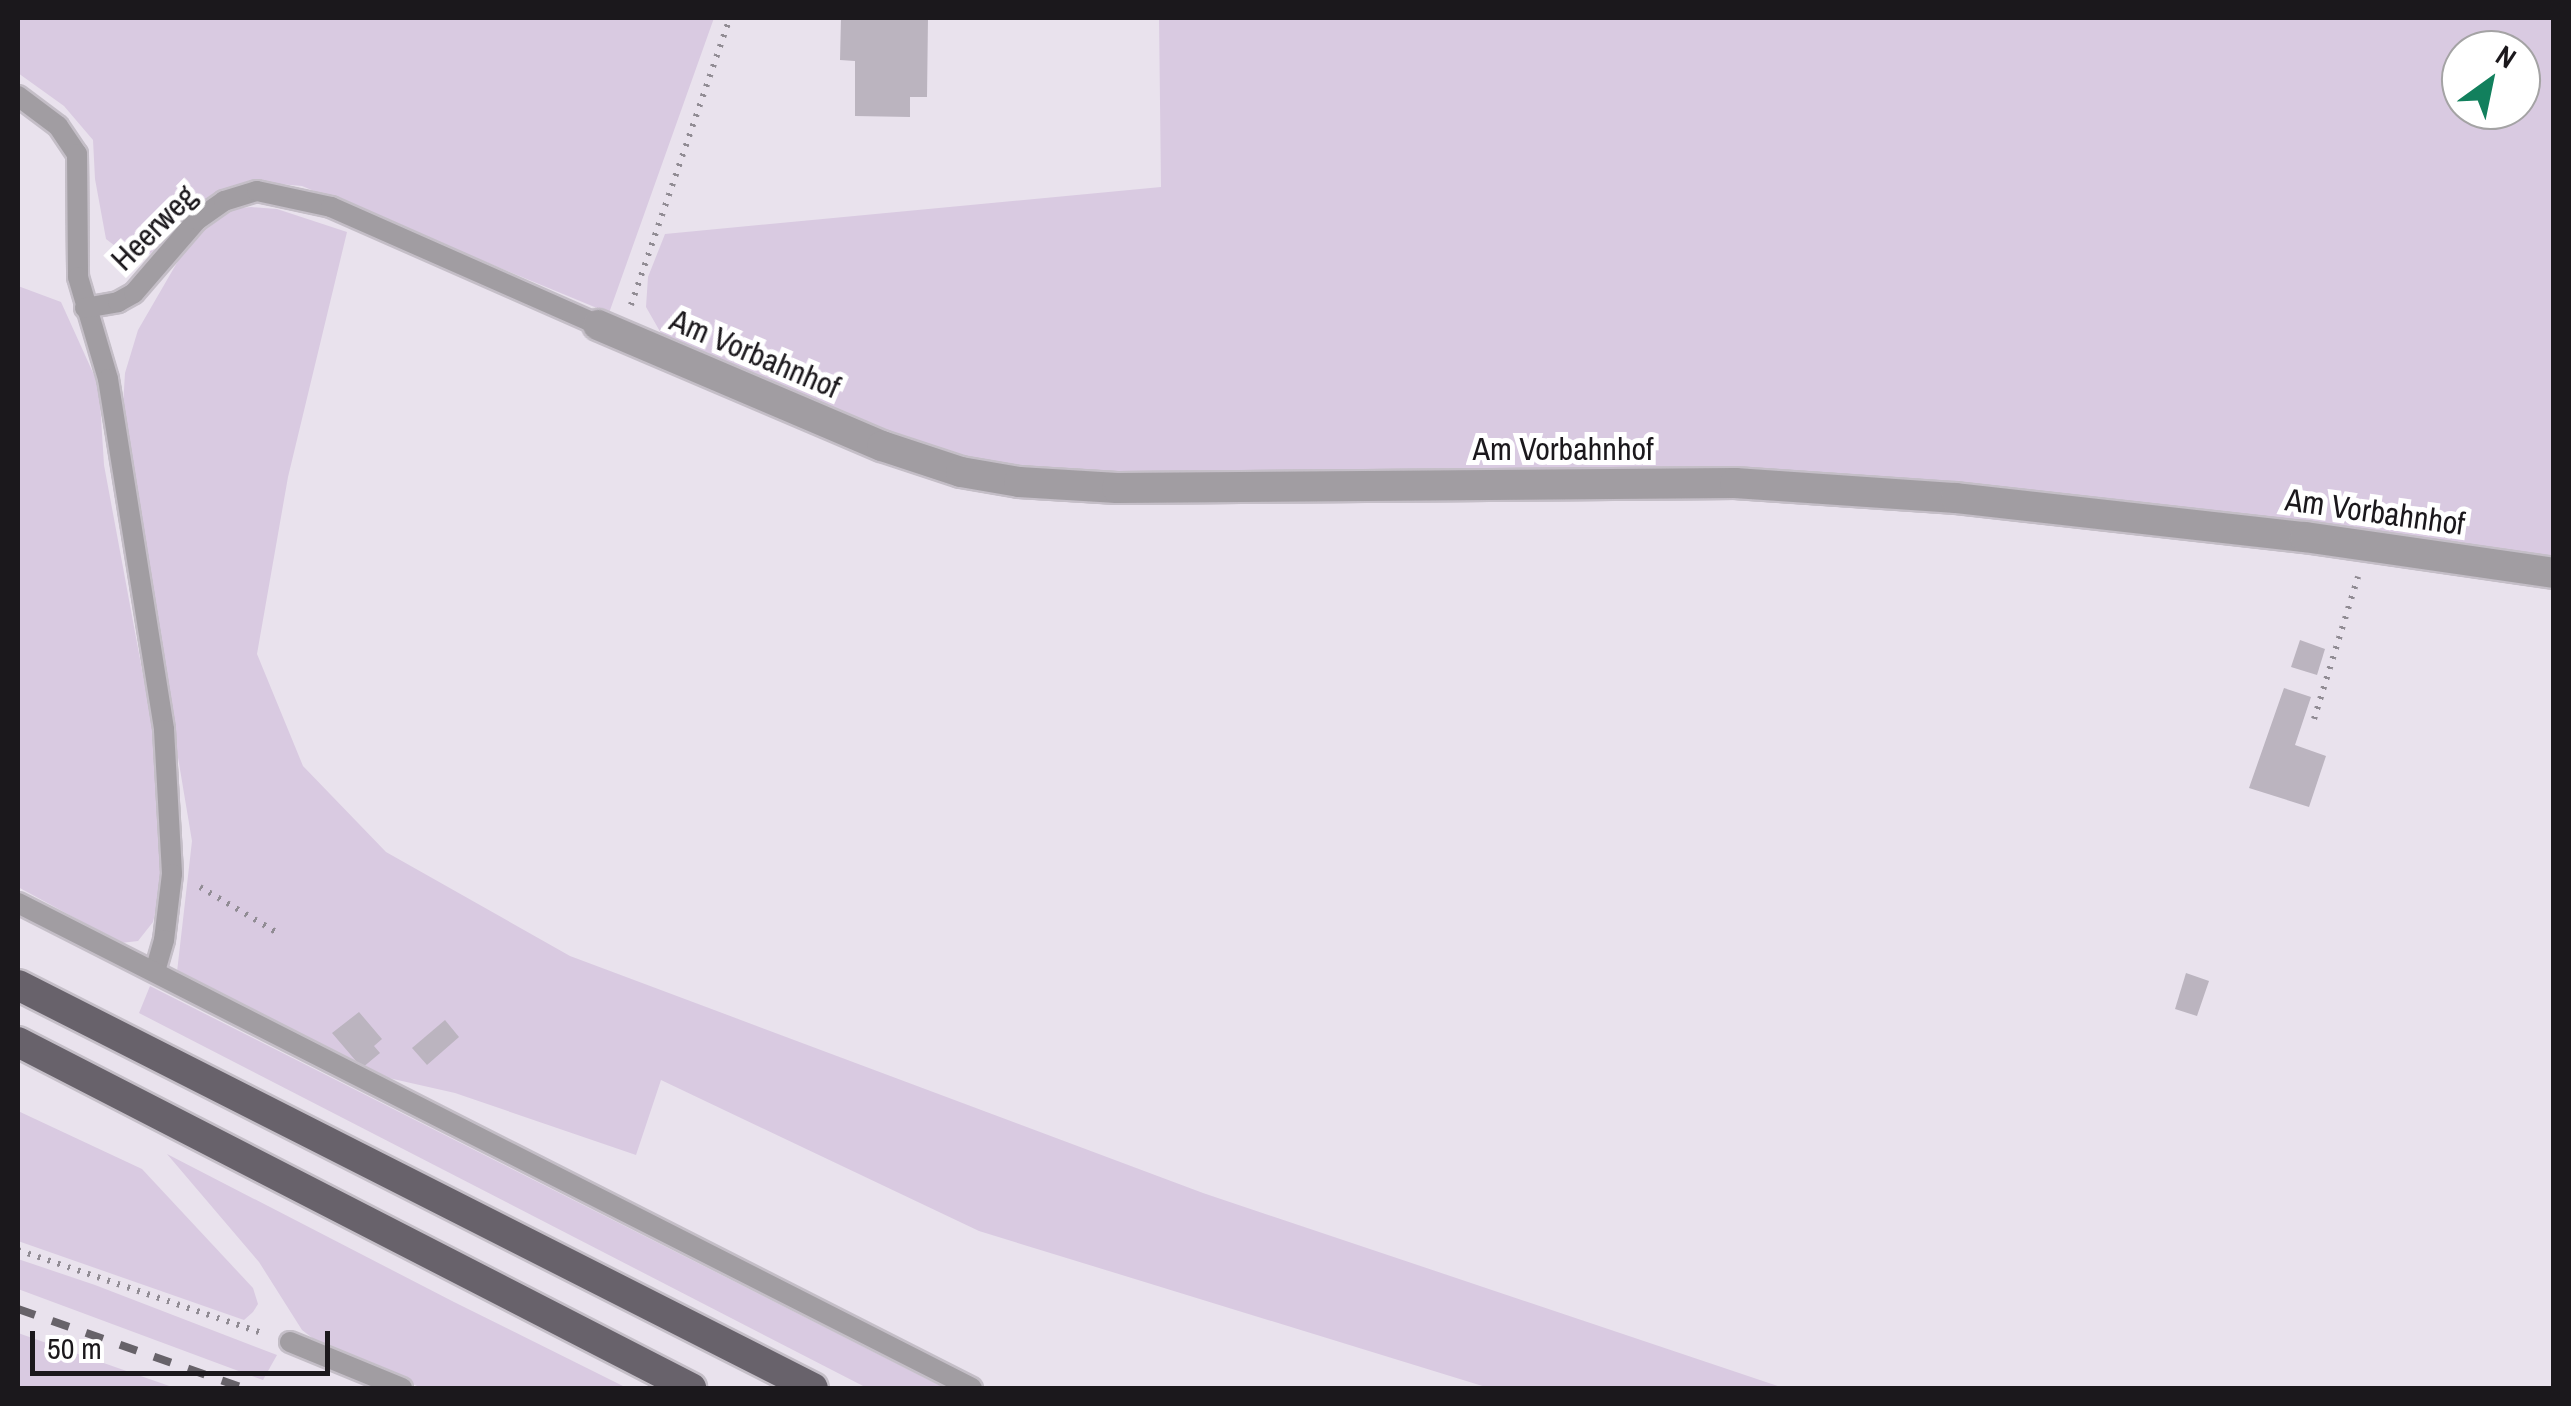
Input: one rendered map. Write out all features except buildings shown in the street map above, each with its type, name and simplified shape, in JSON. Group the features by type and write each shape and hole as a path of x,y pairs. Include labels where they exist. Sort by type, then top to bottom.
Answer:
{"main road":[{"path":"18,984 813,1388"},
{"path":"18,1042 691,1388"}],"street":[{"name":"Am Vorbahnhof","path":"598,325 882,446 961,472 1019,482 1117,488 1734,483 1956,498 2366,545 2554,573"}],"lane":[{"name":"Heerweg","path":"18,96 58,126 77,154 78,277 85,308 118,302 134,293 197,220 224,200 258,191 331,207 598,325"},
{"path":"85,308 108,379 164,730 172,874 164,940 155,971"},
{"path":"18,902 972,1388"},
{"path":"290,1342 402,1388"}],"path":[{"path":"629,338 632,303 730,18"},
{"path":"2314,719 2366,545"},
{"path":"172,874 276,932"},
{"path":"18,1250 290,1342"}],"shaded area":[{"path":"18,18 714,18 609,313 302,186 257,182 212,197 150,254 132,259 106,239 95,179 93,140 64,106 18,73"},
{"path":"1159,18 2553,18 2553,564 2328,525 1733,467 1116,479 1018,472 887,438 688,354 662,335 646,307 648,277 665,234 1161,187"},
{"path":"232,209 277,209 347,232 288,477 257,654 303,766 386,852 570,956 1203,1193 1784,1388 1489,1388 979,1231 661,1080 636,1155 455,1093 371,1074 177,972 192,841 132,483 123,406 125,373 138,330 182,254 208,225"},
{"path":"18,286 61,302 99,386 104,465 153,729 163,877 153,922 138,941 121,943 18,887"},
{"path":"150,986 945,1388 867,1388 139,1013"},
{"path":"18,1111 142,1169 253,1288 258,1304 253,1312 244,1320 18,1241"},
{"path":"167,1154 627,1388 422,1388 328,1350 302,1330 259,1262"},
{"path":"18,1259 277,1355 263,1380 18,1289"},
{"path":"18,1333 175,1388 18,1388"}],"railway":[{"path":"18,1309 243,1388"}]}
